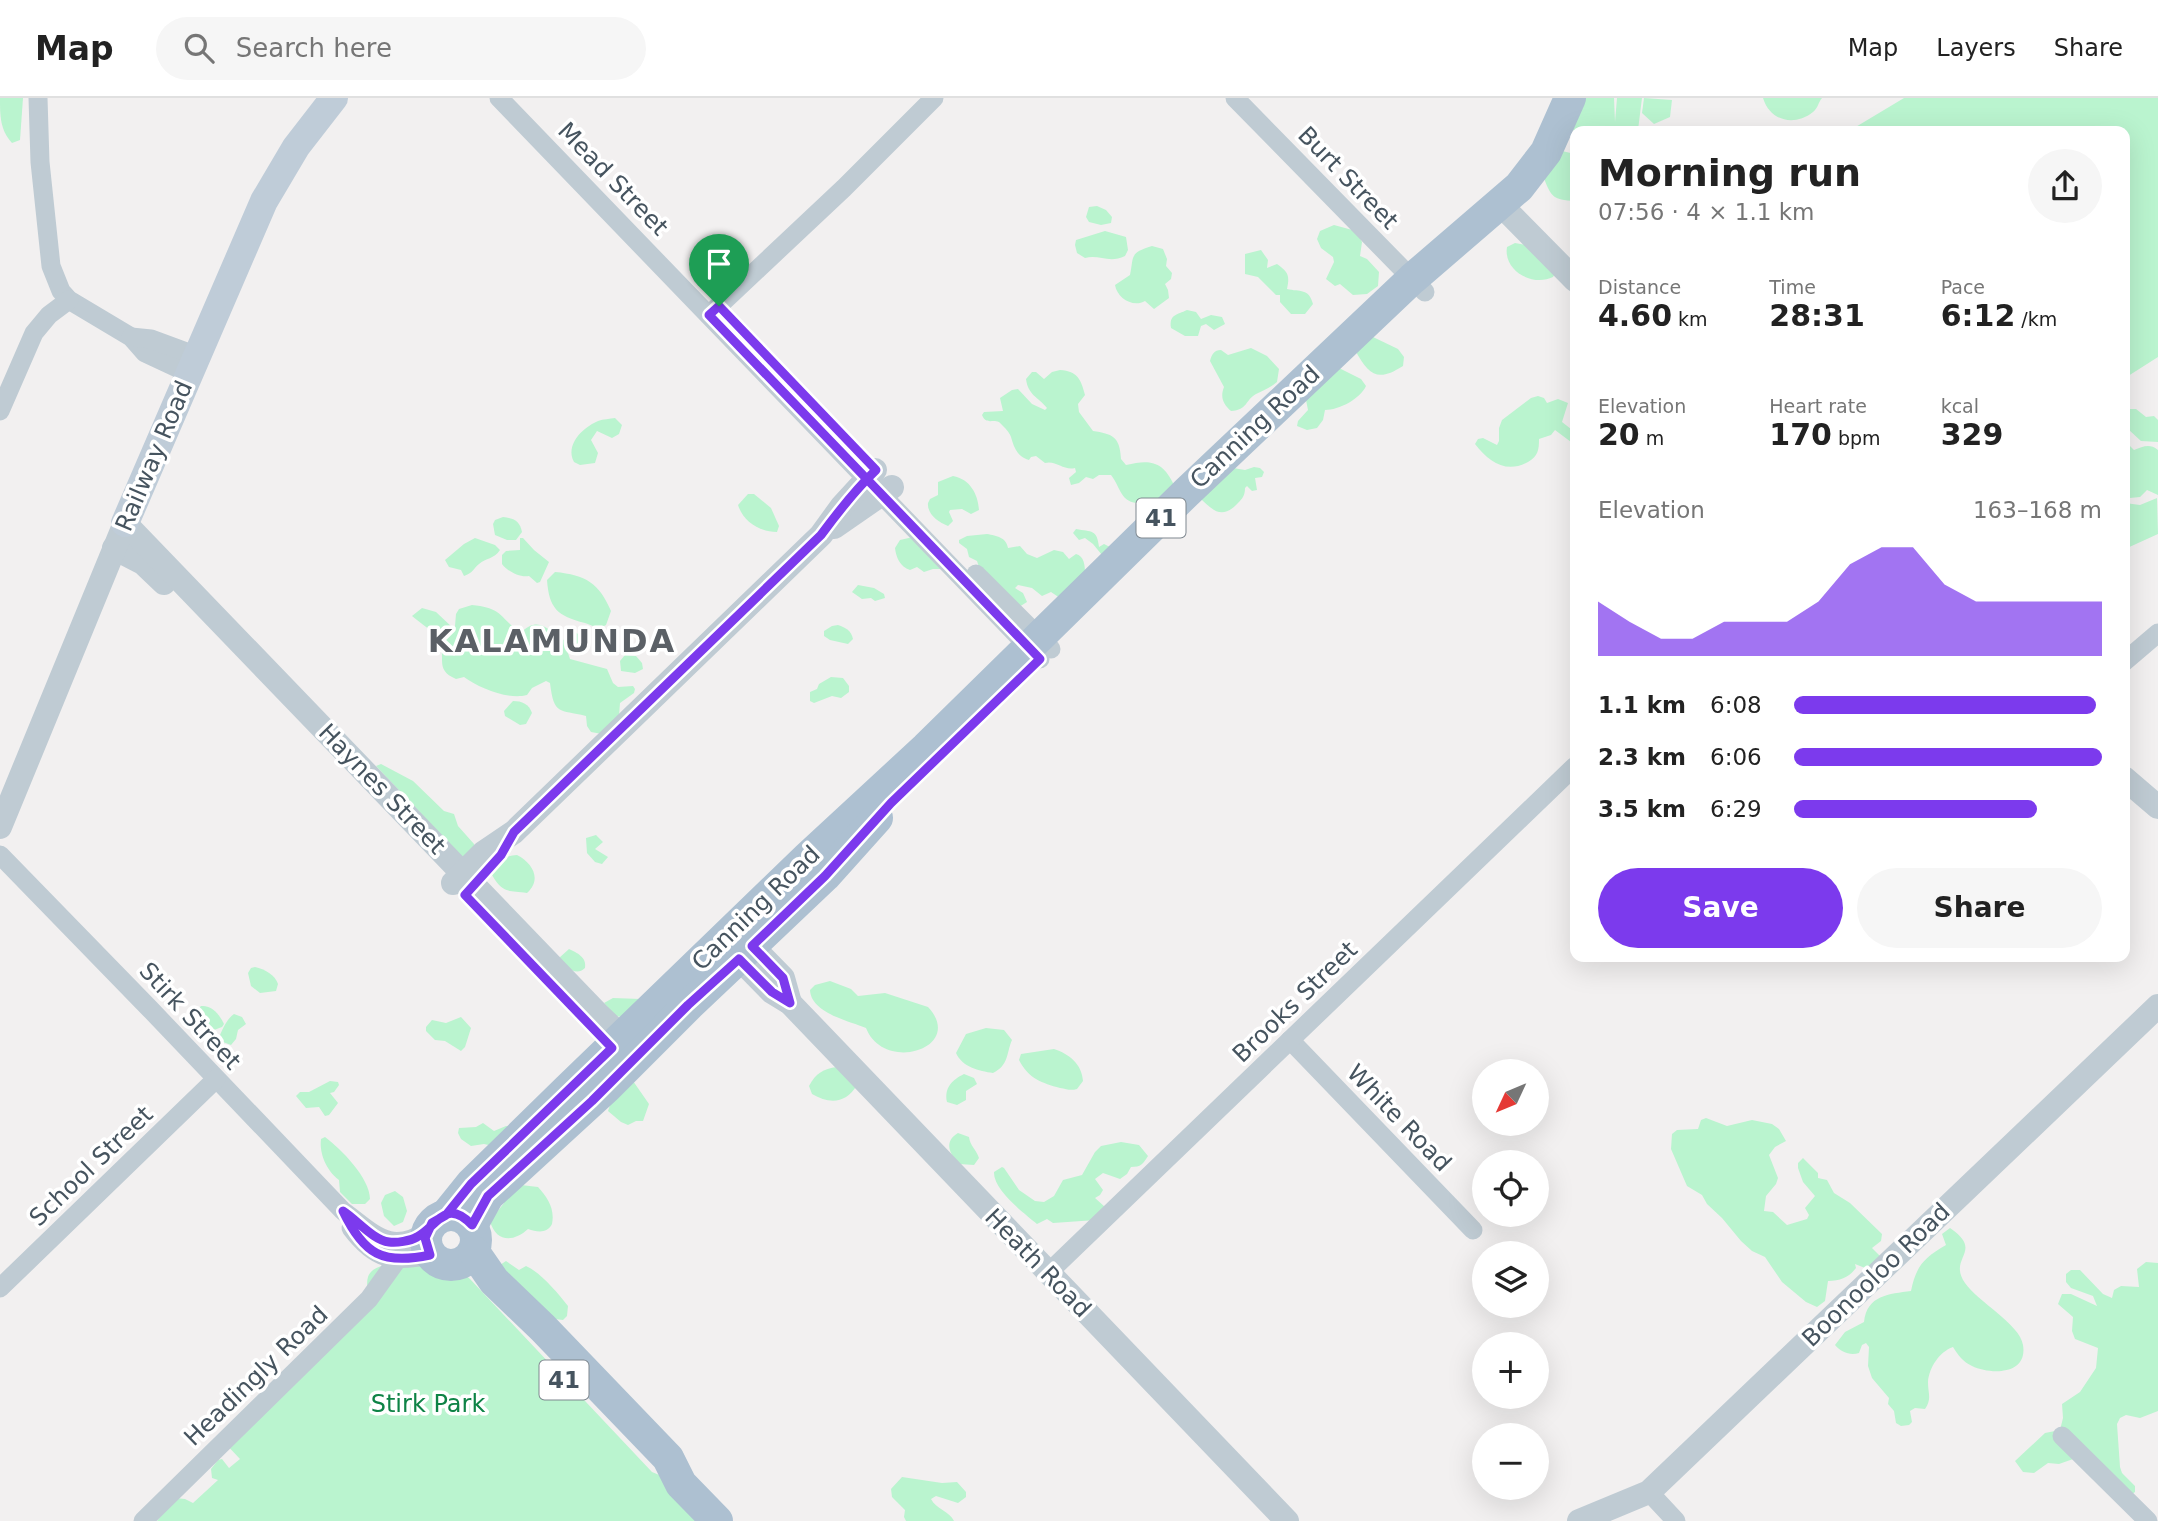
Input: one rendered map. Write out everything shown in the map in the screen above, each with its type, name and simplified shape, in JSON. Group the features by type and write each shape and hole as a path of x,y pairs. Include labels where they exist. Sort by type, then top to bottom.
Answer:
{"main road":[{"name":"Railway Road","path":"120,536 269,192 296,147 334,98"},
{"name":"Canning Road","path":"451,1240 488,1196 626,1051 797,885 825,876 1040,648 1180,523 1501,205 1534,171 1546,152 1570,98"},
{"name":"41","path":"451,1240 494,1281 536,1336 593,1396 668,1458 681,1484 717,1521"}],"street":[{"path":"38,98 40,162 51,266 61,291 69,300 131,337 145,353 194,365"},
{"name":"Mead Street","path":"499,98 714,310"},
{"name":"Mead Street","path":"515,98 714,310 1040,648"},
{"path":"714,310 844,188 934,98"},
{"name":"Burt Street","path":"1235,98 1418,286"},
{"path":"1501,205 1570,275"},
{"path":"0,411 34,333 48,315 69,300"},
{"path":"464,884 501,855 514,832 821,535 842,506 879,482"},
{"name":"Haynes Street","path":"120,536 193,603 626,1051"},
{"name":"Railway Road","path":"0,827 120,536"},
{"path":"2132,656 2158,633"},
{"path":"2130,770 2153,802"},
{"name":"Brooks Street","path":"1048,1273 1570,771"},
{"path":"2130,783 2153,802"},
{"name":"Stirk Street","path":"0,855 343,1211 373,1235 389,1242 415,1238 451,1240"},
{"name":"Heath Road","path":"737,944 783,978 790,1003 1287,1521"},
{"name":"Boonooloo Road","path":"1578,1521 1649,1492 2158,1006"},
{"name":"White Road","path":"1290,1041 1473,1230"},
{"name":"School Street","path":"0,1288 216,1079"},
{"name":"Stirk Street","path":"343,1211 352,1230 369,1248 386,1258 397,1260"},
{"path":"397,1260 451,1240"},
{"name":"Headingly Road","path":"143,1521 369,1299 397,1260"},
{"path":"2062,1436 2148,1521"},
{"path":"1649,1492 1676,1521"}],"green space":[{"path":"0,98 23,98 20,140 12,143 3,128"},
{"path":"1578,98 1614,98 1615,122 1617,98 1642,98 1638,126 1570,126 1570,129 1563,126"},
{"path":"1644,98 1672,100 1670,117 1654,124 1642,113"},
{"path":"1763,98 1822,98 1816,109 1806,117 1791,120 1771,112"},
{"path":"1904,98 2158,98 2158,357 2130,375 2130,126 1857,126"},
{"path":"1562,151 1570,153 1570,200 1553,196 1543,176"},
{"path":"1097,206 1112,217 1111,223 1101,225 1089,222 1086,217 1089,207"},
{"path":"1334,225 1356,231 1362,242 1360,256 1367,259 1379,272 1378,286 1367,294 1353,295 1340,284 1335,286 1326,279 1334,262 1333,257 1321,248 1317,239 1320,231"},
{"path":"1105,231 1126,237 1128,250 1125,256 1114,259 1085,258 1077,253 1076,240"},
{"path":"1515,243 1531,246 1556,272 1553,277 1537,280 1515,270 1507,256 1507,247"},
{"path":"1152,246 1163,249 1167,259 1166,266 1172,273 1171,279 1165,284 1169,298 1154,309 1145,301 1136,303 1126,300 1116,290 1115,285 1130,275 1136,253"},
{"path":"1261,250 1268,260 1267,268 1277,264 1286,272 1287,289 1309,295 1313,304 1305,314 1291,314 1280,302 1280,295 1276,295 1258,277 1245,274 1245,254"},
{"path":"1187,310 1196,312 1201,319 1211,315 1222,317 1225,324 1214,330 1206,324 1201,326 1198,336 1185,336 1171,328 1171,320"},
{"path":"1373,337 1398,349 1404,357 1403,366 1381,375 1370,371 1355,350"},
{"path":"1251,348 1267,356 1279,369 1277,382 1252,396 1241,409 1231,411 1223,400 1224,387 1210,361 1219,350 1228,355"},
{"path":"1339,368 1361,379 1366,386 1363,391 1348,403 1325,410 1323,420 1317,428 1307,430 1297,426 1308,410 1306,400"},
{"path":"1032,372 1044,379 1052,372 1071,372 1078,377 1085,395 1078,404 1079,412 1093,431 1110,435 1117,441 1121,459 1126,465 1149,462 1160,467 1170,477 1174,485 1150,509 1144,503 1126,499 1111,475 1099,475 1093,479 1086,477 1071,485 1069,478 1076,472 1075,468 1045,463 1036,456 1029,460 1025,458 1017,451 1010,435 999,422 987,421 982,415 984,412 1003,411 1000,398 1018,389 1032,404 1045,410 1047,408 1031,392 1026,379"},
{"path":"1538,396 1544,398 1547,403 1558,399 1568,403 1562,422 1570,428 1570,441 1555,430 1551,435 1539,439 1537,452 1528,462 1512,467 1492,461 1475,444 1478,439 1483,438 1497,445 1502,420 1531,398"},
{"path":"2130,409 2136,409 2146,417 2154,416 2158,420 2158,442 2141,441 2130,431"},
{"path":"615,418 622,425 619,434 612,438 597,431 591,440 598,453 595,463 580,465 574,462 573,443 581,433 598,421"},
{"path":"2130,446 2134,450 2149,446 2158,450 2158,495 2147,490 2140,497 2130,498"},
{"path":"1254,467 1264,472 1262,477 1255,478 1257,490 1252,491 1247,486 1241,500 1227,511 1213,510 1199,497 1233,468 1245,470"},
{"path":"953,476 964,480 972,488 979,510 971,514 962,509 950,510 953,521 948,526 934,517 929,511 928,503 938,495 938,482"},
{"path":"748,494 754,494 771,508 779,526 777,532 758,528 740,511 738,505"},
{"path":"2157,498 2158,534 2130,547 2130,504 2140,505"},
{"path":"503,517 513,519 520,525 522,532 516,540 495,535 493,524 495,520"},
{"path":"1076,529 1093,532 1099,547 1104,544 1110,547 1102,555 1085,538 1079,540 1073,533"},
{"path":"987,534 1003,539 1008,548 1020,546 1027,554 1037,558 1054,550 1063,552 1069,559 1079,555 1084,561 1085,573 1060,598 1051,592 1042,596 1032,588 1018,585 1015,588 1023,593 1027,602 1019,607 979,567 977,561 969,557 967,549 959,543 959,540 967,536"},
{"path":"913,537 941,569 924,572 917,567 907,569 901,564 895,548 900,540"},
{"path":"475,538 495,545 500,550 464,576 461,570 449,567 445,560"},
{"path":"520,538 549,562 540,582 514,573 502,564 502,555 506,551 520,550"},
{"path":"555,572 575,575 596,587 611,611 606,625 593,626 561,614 556,609 550,598 547,580"},
{"path":"858,585 874,588 884,594 885,598 875,601 871,598 862,599 852,592"},
{"path":"472,605 495,611 520,633 538,624 548,628 562,641 577,633 581,638 575,647 566,647 570,659 607,669 613,683 618,687 633,686 634,693 620,703 619,716 602,734 591,732 586,716 559,709 554,701 550,683 546,681 532,688 527,695 511,696 494,692 464,677 456,679 443,667 441,646 435,636 412,616 422,608 436,612 453,628 459,609"},
{"path":"838,625 851,633 853,639 848,644 824,636 824,631"},
{"path":"625,655 636,656 643,669 635,673 621,671 620,661"},
{"path":"831,677 843,678 849,686 849,692 841,698 832,696 814,703 810,701 810,692"},
{"path":"513,701 525,704 531,710 526,724 520,725 505,716 504,711"},
{"path":"381,764 413,781 444,811 454,814 458,826 476,850 465,860 376,766"},
{"path":"596,835 603,842 595,849 608,857 602,864 595,862 587,853 586,838"},
{"path":"517,855 527,862 534,872 534,883 527,893 503,888 492,875 500,860"},
{"path":"569,949 583,958 585,968 582,971 571,970 559,958"},
{"path":"255,967 275,978 278,984 276,991 260,993 251,986 248,973"},
{"path":"830,981 851,989 858,996 885,993 928,1007 937,1022 937,1034 930,1044 918,1050 889,1050 875,1042 866,1028 832,1015 817,1005 810,990 815,985"},
{"path":"613,998 641,999 636,1019 615,1016 604,1003"},
{"path":"201,1006 215,1011 224,1024 222,1027 214,1030 198,1017 197,1010"},
{"path":"234,1014 242,1017 246,1024 238,1030 231,1045 223,1042 220,1035"},
{"path":"461,1017 471,1028 461,1051 445,1041 435,1040 426,1031 432,1020 446,1023"},
{"path":"986,1028 1004,1030 1012,1040 1004,1063 993,1073 967,1065 956,1053 966,1034"},
{"path":"1054,1049 1070,1057 1080,1070 1083,1081 1077,1089 1060,1088 1042,1082 1027,1072 1019,1060 1021,1054"},
{"path":"837,1067 857,1085 853,1091 842,1099 831,1101 812,1094 809,1086 814,1078 824,1070"},
{"path":"964,1074 974,1078 977,1084 966,1091 966,1100 957,1105 947,1102 950,1085"},
{"path":"330,1081 338,1082 339,1085 330,1093 338,1103 329,1115 325,1116 319,1107 306,1108 296,1096 300,1092 309,1092"},
{"path":"633,1081 649,1104 643,1121 628,1125 608,1111 610,1105"},
{"path":"1706,1118 1727,1126 1752,1120 1772,1124 1779,1129 1786,1141 1775,1147 1769,1155 1778,1178 1766,1196 1764,1211 1773,1212 1787,1225 1807,1219 1809,1215 1805,1208 1815,1196 1803,1182 1798,1168 1798,1163 1803,1158 1818,1173 1818,1178 1827,1180 1834,1193 1850,1203 1882,1234 1881,1241 1872,1248 1880,1256 1870,1270 1855,1264 1856,1268 1847,1276 1828,1281 1825,1301 1817,1307 1806,1302 1782,1282 1765,1257 1752,1251 1741,1241 1702,1195 1687,1186 1671,1149 1672,1134 1677,1130 1698,1129 1701,1120"},
{"path":"483,1123 494,1131 506,1126 514,1127 493,1146 471,1146 461,1139 459,1128 476,1127"},
{"path":"958,1133 969,1137 979,1158 974,1165 959,1164 951,1152 949,1144"},
{"path":"325,1137 360,1173 369,1191 370,1199 365,1204 352,1204 340,1192 339,1180 331,1172 323,1156 321,1139"},
{"path":"1121,1142 1139,1145 1148,1156 1141,1164 1131,1167 1120,1179 1103,1173 1095,1179 1103,1190 1095,1198 1105,1207 1096,1220 1053,1223 1047,1219 1037,1224 1010,1201 995,1179 994,1172 1002,1167 1019,1190 1035,1201 1044,1202 1054,1196 1063,1180 1082,1175 1101,1146"},
{"path":"521,1185 538,1187 542,1191 552,1209 552,1224 545,1231 528,1229 511,1238 501,1237 490,1221 504,1203 504,1196"},
{"path":"395,1191 403,1197 407,1211 403,1222 394,1226 384,1216 381,1203 385,1195"},
{"path":"1950,1228 1965,1243 1960,1267 1965,1283 2014,1329 2023,1345 2023,1355 2014,1367 1989,1371 1966,1362 1953,1347 1948,1349 1930,1371 1929,1399 1925,1409 1915,1408 1910,1411 1912,1422 1901,1426 1896,1423 1894,1411 1888,1404 1889,1398 1872,1378 1868,1366 1869,1347 1866,1343 1856,1354 1846,1353 1835,1345 1845,1332 1864,1322 1874,1301 1887,1295 1911,1291 1922,1264 1946,1245 1942,1234"},
{"name":"Stirk Park","path":"437,1261 454,1265 470,1279 652,1472 681,1484 717,1521 157,1521 175,1498 193,1503 218,1480 212,1478 211,1469 218,1460 222,1459 229,1468 240,1459 224,1442 369,1299 367,1279 372,1271 388,1264"},
{"path":"506,1261 519,1270 526,1266 543,1278 568,1306 567,1316 563,1320 555,1319 500,1265"},
{"path":"2146,1262 2158,1263 2158,1411 2140,1418 2126,1415 2120,1418 2117,1424 2120,1467 2122,1473 2135,1486 2135,1492 2131,1495 2076,1458 2059,1464 2048,1463 2034,1473 2023,1472 2015,1461 2045,1433 2060,1430 2062,1404 2080,1392 2096,1368 2098,1348 2075,1339 2072,1331 2073,1317 2058,1304 2062,1294 2071,1294 2097,1306 2093,1296 2071,1288 2066,1282 2066,1274 2071,1270 2080,1270 2103,1294 2112,1298 2114,1290 2121,1286 2139,1287 2137,1269"},
{"path":"902,1477 942,1483 957,1482 966,1492 966,1497 958,1503 936,1496 931,1499 954,1521 906,1521 905,1510 892,1497 891,1489"}],"district":[{"name":"KALAMUNDA","path":"552,641"}],"route":[{"path":"719,306 709,315 867,478 912,526 946,560 1040,659 891,803 825,876 752,946 783,978 790,1003 772,992 739,959 688,1005 592,1101 488,1196 472,1225 460,1216 446,1215 438,1218 432,1223 428,1230 415,1238 389,1242 373,1235 343,1211 352,1230 369,1248 386,1258 397,1260 430,1255 425,1238 432,1223 446,1215 471,1184 612,1048 465,895 501,855 514,832 821,535 842,506 867,478 876,470 719,306"}]}
